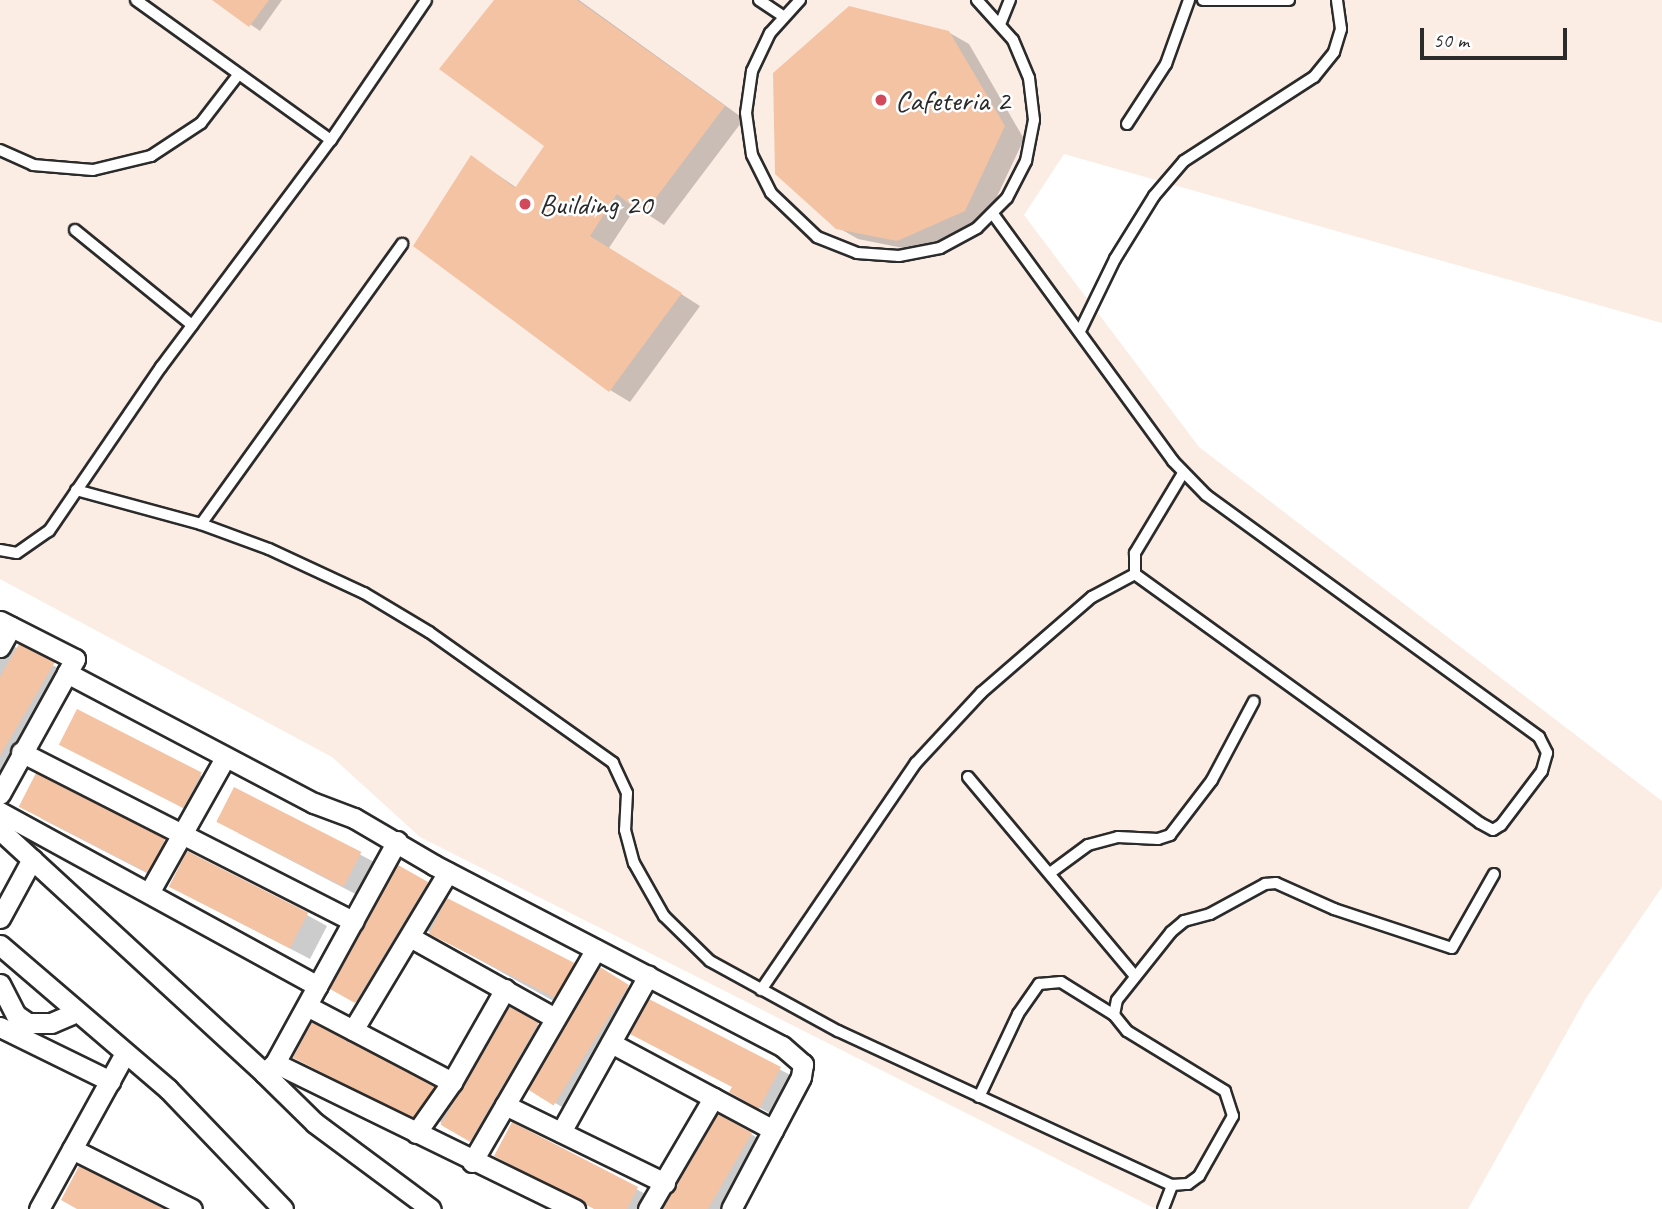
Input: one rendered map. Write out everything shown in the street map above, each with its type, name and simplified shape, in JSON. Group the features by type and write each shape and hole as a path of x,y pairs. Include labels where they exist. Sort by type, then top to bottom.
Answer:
{"street":[{"path":"0,647 5,624 75,659 21,751 0,794"},
{"path":"67,673 225,758 397,841 448,872 799,1056 803,1064 801,1077 731,1209"},
{"path":"21,751 353,921"},
{"path":"150,891 225,758"},
{"path":"0,812 150,891 318,986"},
{"path":"0,830 269,1068 315,1123 432,1209"},
{"path":"269,1068 307,1006 397,841"},
{"path":"0,918 32,859"},
{"path":"353,1030 448,872"},
{"path":"410,937 555,1018"},
{"path":"0,972 5,949 168,1089 283,1209"},
{"path":"472,1162 596,949"},
{"path":"561,1132 648,976"},
{"path":"0,984 16,1015 28,1023 51,1023 77,1012"},
{"path":"416,1133 452,1082 505,989"},
{"path":"307,1006 452,1082"},
{"path":"0,1027 110,1082"},
{"path":"611,1043 773,1130"},
{"path":"38,1209 125,1053"},
{"path":"269,1068 416,1133 575,1209"},
{"path":"648,1209 713,1098"},
{"path":"505,1105 664,1183"},
{"path":"72,1149 192,1209"}],"lane":[{"path":"135,0 331,140"},
{"path":"0,550 17,554 49,531 192,325 331,140 426,0"},
{"path":"760,0 783,16"},
{"path":"800,0 783,16 755,61 746,113 760,175 800,225 836,246 899,256 950,244 993,214 1018,180 1034,120 1023,58 1001,22 977,0"},
{"path":"1001,22 1010,0"},
{"path":"1127,124 1166,64 1189,0"},
{"path":"1203,0 1289,0"},
{"path":"1081,329 1115,259 1154,196 1184,161 1314,76 1335,52 1341,29 1337,0"},
{"path":"0,150 33,165 93,170 151,156 201,123 238,75"},
{"path":"993,214 1081,329 1183,473 1255,531 1531,728 1545,745 1542,771 1501,825 1493,830 1135,574"},
{"path":"75,230 192,325"},
{"path":"201,524 402,244"},
{"path":"1135,574 1135,553 1183,473"},
{"path":"76,490 201,524 364,593 429,632 597,750 622,778 628,847 664,916 710,961 761,990 979,1097 1172,1185 1188,1184 1199,1176 1233,1116 1231,1101 1225,1091 1127,1031 1114,1015 1061,982 1039,984 1018,1014 979,1097"},
{"path":"761,990 916,763 981,693 1031,649 1092,597 1135,574"},
{"path":"1050,873 1088,845 1118,837 1170,835 1212,780 1254,701"},
{"path":"968,777 1135,976"},
{"path":"1114,1015 1117,1000 1184,920 1210,914 1265,884 1276,883 1335,909 1451,948 1494,874"},
{"path":"1163,1209 1172,1185"}],"shaded area":[{"path":"0,0 1662,0 1662,323 1064,154 1024,215 1199,447 1662,801 1662,887 1586,998 1468,1209 1156,1209 420,837 332,757 0,579"}],"building":[{"path":"212,0 269,0 249,27"},
{"name":"Building 20","path":"494,0 577,0 725,106 643,215 617,194 590,236 682,293 609,392 413,246 471,155 515,188 544,146 439,69"},
{"name":"Cafeteria 2","path":"849,6 949,31 1005,126 965,211 897,241 836,229 775,174 773,73"},
{"path":"19,644 55,662 0,756 0,677"},
{"path":"77,709 202,773 184,808 59,745"},
{"path":"36,773 165,839 148,873 19,807"},
{"path":"234,787 361,852 344,887 216,822"},
{"path":"187,851 308,913 290,948 169,887"},
{"path":"398,865 428,882 355,1003 330,989"},
{"path":"447,898 574,963 556,999 429,934"},
{"path":"600,967 629,985 554,1105 525,1087"},
{"path":"649,999 781,1067 759,1109 729,1092 732,1087 630,1034"},
{"path":"509,1006 538,1023 470,1142 441,1125"},
{"path":"311,1022 435,1085 417,1121 293,1058"},
{"path":"718,1114 752,1133 708,1209 662,1209"},
{"path":"512,1122 638,1187 627,1209 594,1209 494,1156"},
{"path":"79,1166 164,1209 77,1209 61,1200"}],"place":[{"name":"Cafeteria 2","path":"881,100"},
{"name":"Building 20","path":"525,204"}]}
